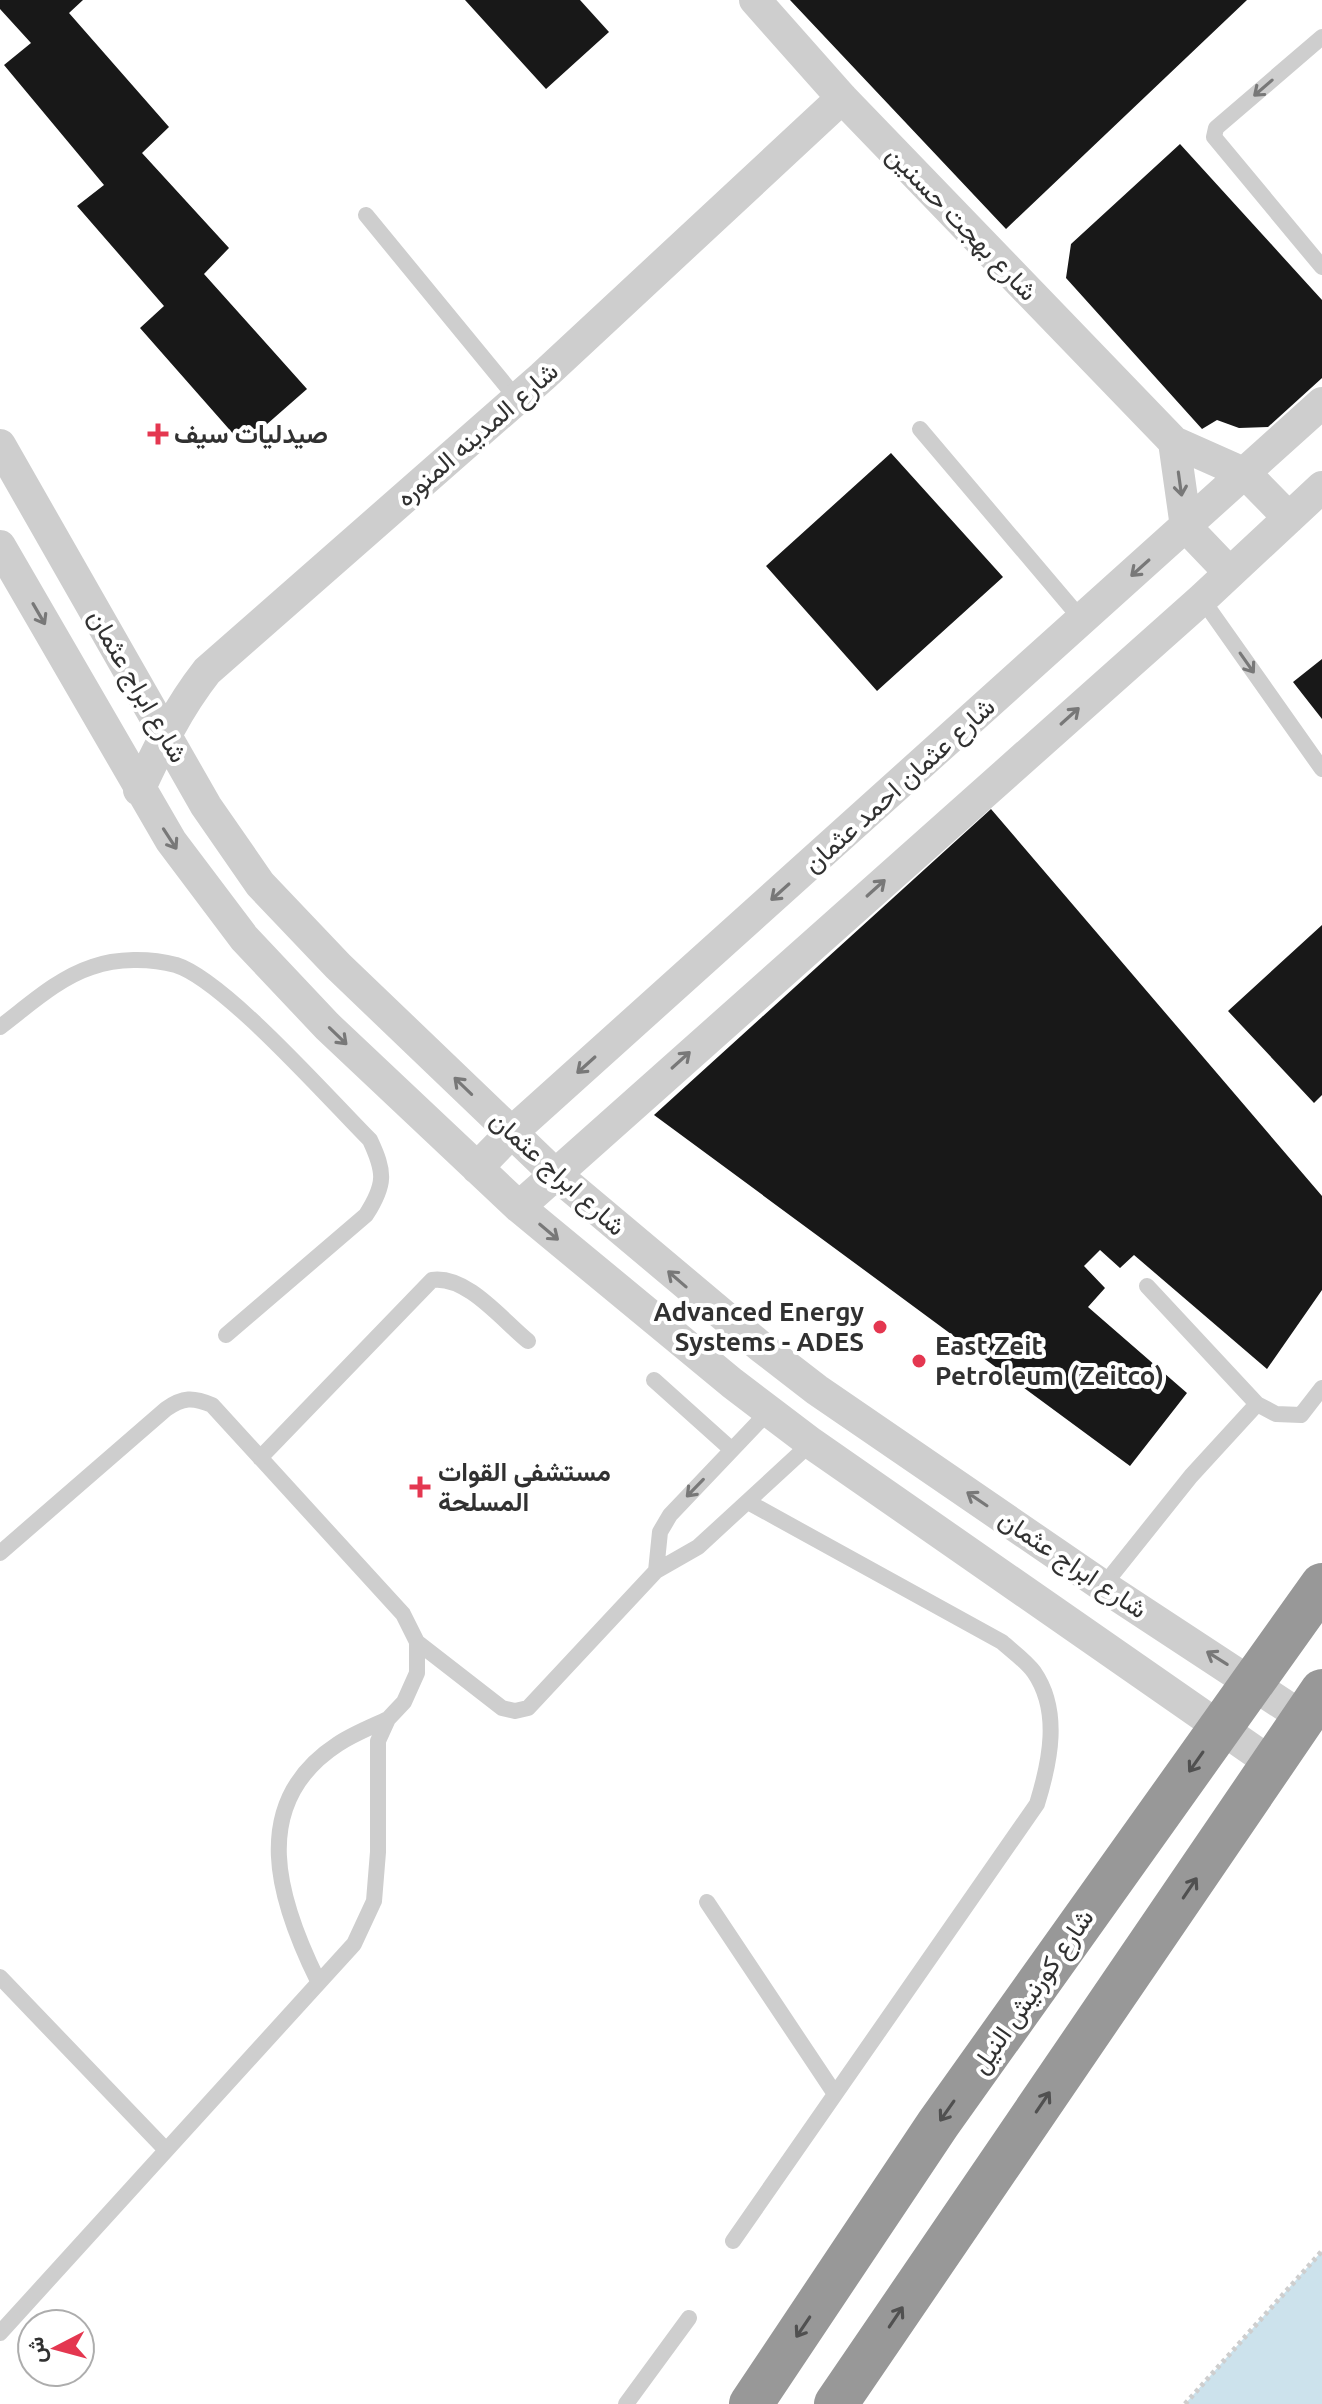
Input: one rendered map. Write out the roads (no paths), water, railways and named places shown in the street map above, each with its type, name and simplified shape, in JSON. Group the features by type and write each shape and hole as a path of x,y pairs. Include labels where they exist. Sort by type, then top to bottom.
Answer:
{"highway":[{"name":"شارع كورنيش النيل","path":"751,2404 938,2124 1322,1585"},
{"path":"836,2404 1313,1705"}],"street":[{"name":"شارع بهجت حسنين","path":"755,0 842,98 1174,442 1246,474"},
{"name":"شارع المدينه المنوره","path":"139,790 165,733 207,671 517,399 842,98"},
{"name":"شارع عثمان احمد عثمان","path":"477,1168 512,1132 1322,403"},
{"path":"1174,442 1186,527 1230,573"},
{"name":"شارع ابراج عثمان","path":"0,445 206,806 260,884 338,966 554,1173 691,1290 817,1390 1103,1586 1253,1681 1313,1705"},
{"path":"1246,474 1289,518"},
{"path":"519,1207 1202,599 1322,487"},
{"name":"شارع ابراج عثمان","path":"0,546 139,790 206,891 254,949 317,1015 519,1207 790,1427 1274,1765"},
{"path":"790,1427 817,1390"}],"lane":[{"path":"1322,37 1216,128 1214,137 1322,267"},
{"path":"366,215 517,399"},
{"path":"920,429 1082,620"},
{"path":"1202,599 1322,769"},
{"path":"0,1027 53,988 91,967 134,959 177,966 215,986 370,1140 382,1165 381,1192 366,1215 226,1335"},
{"path":"260,1458 432,1280 447,1278 461,1284 528,1341"},
{"path":"1147,1286 1257,1404 1276,1414 1301,1415 1322,1388"},
{"path":"654,1380 732,1450"},
{"path":"0,1553 180,1399 197,1398 212,1405 403,1614 417,1642 502,1708 515,1711 528,1708 656,1571 685,1557 748,1502 790,1427"},
{"path":"1103,1586 1191,1476 1257,1404"},
{"path":"656,1571 660,1532 670,1515 732,1450 790,1427"},
{"path":"733,2241 1037,1804 1051,1761 1050,1715 1034,1672 1002,1642 748,1502"},
{"path":"0,2333 354,1944 374,1901 378,1852 378,1741 388,1719 404,1702 417,1673 417,1642"},
{"path":"318,1981 287,1911 278,1875 280,1825 301,1780 337,1745 388,1719"},
{"path":"707,1902 835,2094"},
{"path":"0,1977 166,2150"},
{"path":"626,2404 689,2318"}],"water":[{"path":"1322,2251 1322,2404 1185,2404"}],"place":[{"name":"صيدليات سيف","path":"158,434"},
{"name":"Advanced Energy Systems - ADES","path":"880,1327"},
{"name":"East Zeit Petroleum (Zeitco)","path":"919,1361"},
{"name":"مستشفى القوات المسلحة","path":"420,1487"}]}
